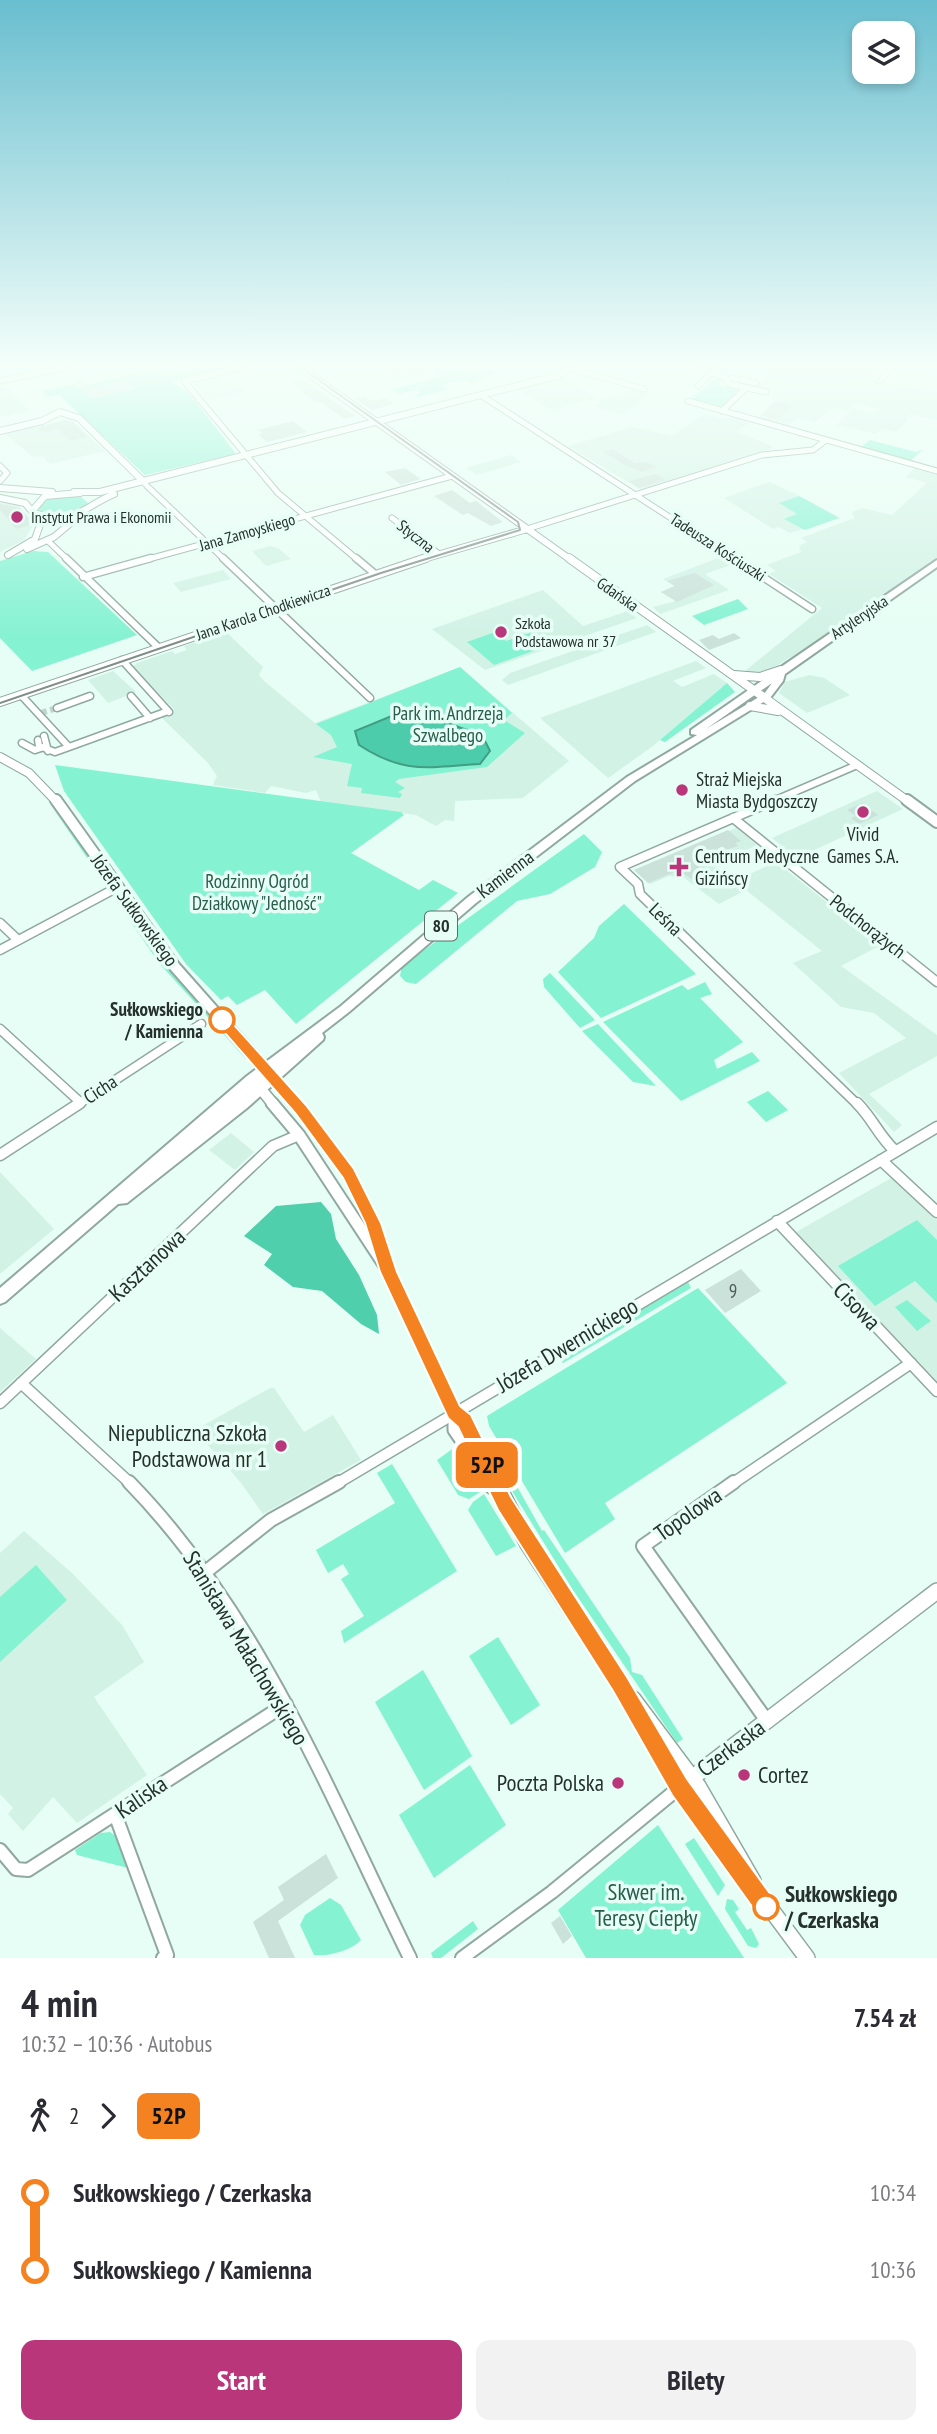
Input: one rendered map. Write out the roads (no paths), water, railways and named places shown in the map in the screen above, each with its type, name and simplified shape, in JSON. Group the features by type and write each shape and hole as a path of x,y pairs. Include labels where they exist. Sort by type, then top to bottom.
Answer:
{"main road":[{"name":"Artyleryjska","path":"755,691 781,670 937,563"},
{"name":"Artyleryjska","path":"765,698 778,681 781,670"},
{"name":"Gdańska","path":"755,691 937,822"},
{"name":"Kamienna","path":"270,1073 471,900 638,774 755,691"},
{"name":"Kamienna","path":"638,774 765,698"},
{"path":"750,706 784,712"},
{"name":"Józefa Sułkowskiego","path":"0,757 29,773 50,792 175,967 270,1073"},
{"name":"80","path":"0,1297 82,1228 157,1175 270,1073"}],"street":[{"path":"119,457 206,544 370,698"},
{"name":"Gdańska","path":"427,457 755,691"},
{"name":"Tadeusza Kościuszki","path":"578,457 812,609"},
{"path":"527,529 755,457"},
{"path":"888,457 937,471"},
{"path":"0,488 100,492 246,458 304,516 375,574"},
{"path":"0,466 7,473 0,481"},
{"name":"Jana Zamoyskiego","path":"83,577 452,476"},
{"path":"4,556 47,540 103,498 145,483"},
{"path":"34,512 34,504 42,498 64,492"},
{"path":"74,492 88,496 92,506"},
{"path":"0,498 20,501 34,512 41,522 40,533 25,546 4,556"},
{"path":"34,512 60,519 83,513"},
{"name":"Styczna","path":"392,518 439,554"},
{"path":"402,526 410,523"},
{"name":"Jana Karola Chodkiewicza","path":"0,702 375,574 527,529"},
{"path":"47,540 159,648"},
{"path":"22,743 35,750 43,743 69,747 169,712 122,660"},
{"path":"732,675 760,677 781,670"},
{"path":"20,695 69,747"},
{"path":"57,708 90,696"},
{"path":"131,696 150,718"},
{"name":"Leśna","path":"857,765 620,867 638,884 639,894 872,1117 876,1133 895,1151"},
{"name":"Podchorążych","path":"733,818 937,982"},
{"path":"0,950 117,887"},
{"path":"0,923 18,940"},
{"name":"Cicha","path":"0,1155 201,1024"},
{"path":"0,1029 79,1102"},
{"path":"256,1084 299,1135 388,1272 454,1412 454,1430 461,1443 505,1503 620,1684 680,1787 805,1958"},
{"name":"Józefa Dwernickiego","path":"203,1574 271,1520 350,1476 937,1127"},
{"name":"Kasztanowa","path":"0,1403 273,1146 299,1135"},
{"path":"881,1160 937,1212"},
{"name":"Cisowa","path":"777,1221 937,1391"},
{"name":"Topolowa","path":"767,1721 643,1546 812,1427 911,1363"},
{"name":"Stanisława Małachowskiego","path":"22,1383 143,1496 180,1539 286,1704 410,1958"},
{"name":"Czerkaska","path":"462,1958 552,1892 694,1776 937,1591"},
{"path":"620,1684 668,1739 694,1776 770,1912"},
{"name":"Kaliska","path":"0,1850 16,1869 28,1870 286,1704"},
{"path":"116,1814 167,1955 163,1958"}],"tunnel":[{"path":"41,713 57,708"}],"tram line":[{"path":"0,703 381,573 520,530 518,522 427,457"}],"place":[{"name":"Instytut Prawa i Ekonomii","path":"17,517"},
{"name":"Szkoła Podstawowa nr 37","path":"501,632"},
{"name":"Straż Miejska Miasta Bydgoszczy","path":"682,790"},
{"name":"Vivid Games S.A.","path":"863,812"},
{"name":"Centrum Medyczne Gizińscy","path":"679,867"},
{"name":"Sułkowskiego / Kamienna","path":"222,1020"},
{"name":"Niepubliczna Szkoła Podstawowa nr 1","path":"281,1446"},
{"name":"Cortez","path":"744,1775"},
{"name":"Poczta Polska","path":"618,1783"},
{"name":"Sułkowskiego / Czerkaska","path":"766,1907"}],"park label":[{"name":"Park im. Andrzeja Szwalbego","path":"448,724"},
{"name":"Rodzinny Ogród Działkowy \"Jedność\"","path":"257,892"},
{"name":"Skwer im. Teresy Ciepły","path":"646,1905"}]}
